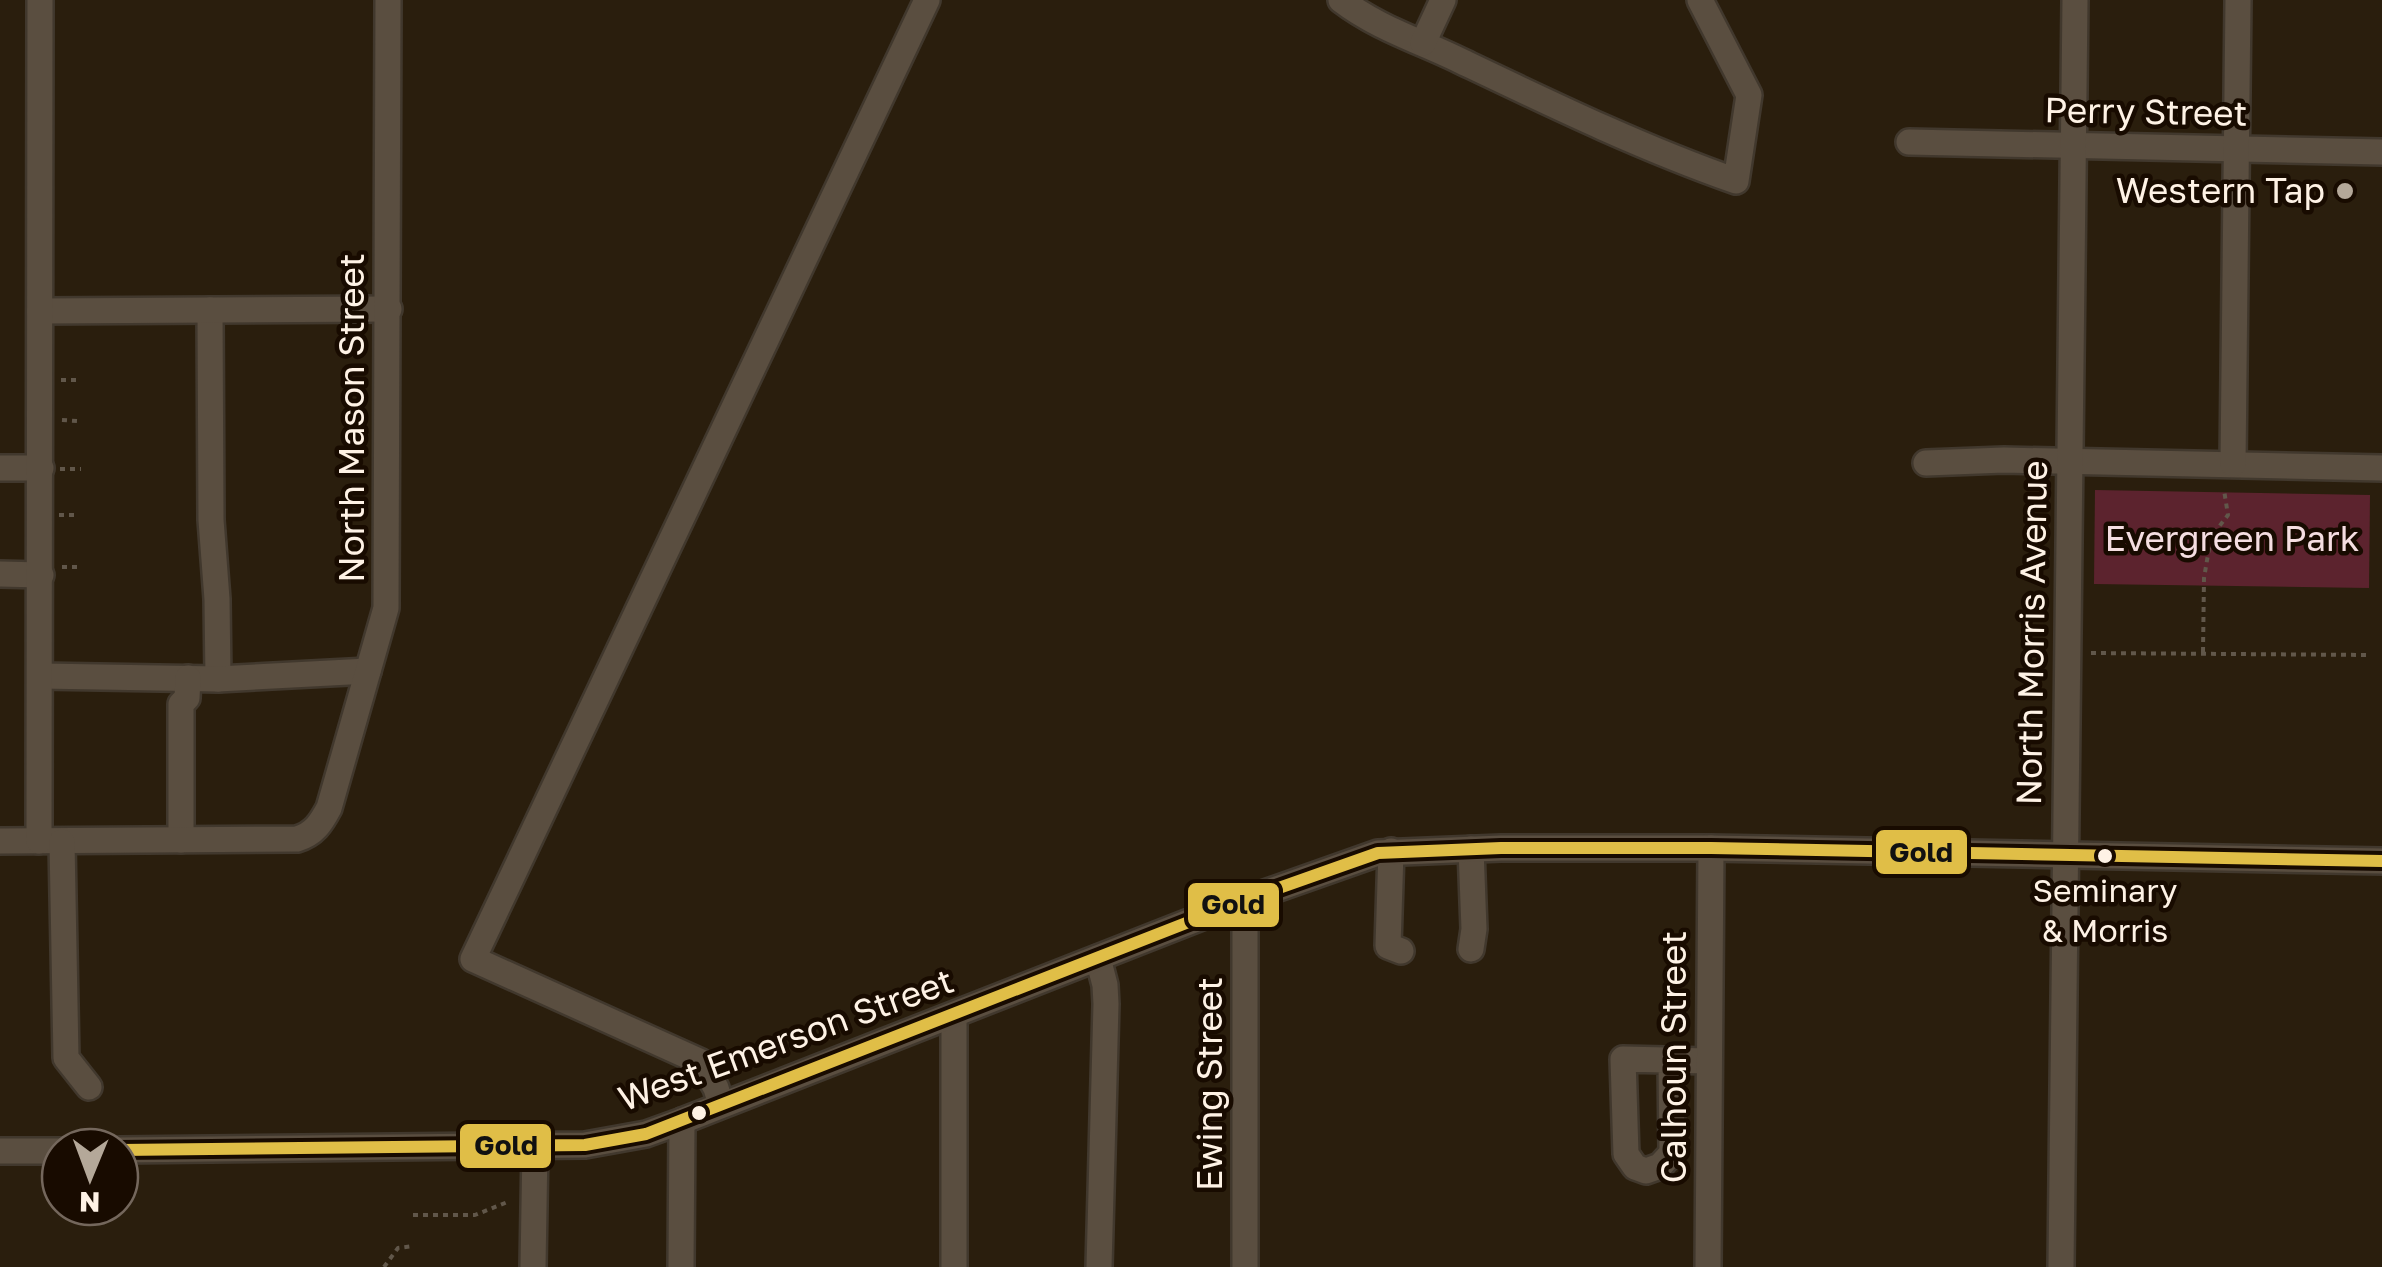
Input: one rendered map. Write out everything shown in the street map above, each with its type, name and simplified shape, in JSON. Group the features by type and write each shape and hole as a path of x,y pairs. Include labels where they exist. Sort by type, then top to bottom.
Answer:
{"street":[{"path":"40,0 40,311 51,571 41,676 66,1058 89,1086"},
{"name":"North Mason Street","path":"181,840 297,839 318,826 329,808 386,608 388,0"},
{"path":"721,1105 701,1062 474,959 927,0"},
{"path":"1341,0 1370,22 1659,152 1736,180 1748,95 1700,0"},
{"path":"1423,43 1443,0"},
{"name":"North Morris Avenue","path":"2062,1267 2074,0"},
{"path":"2233,464 2238,0"},
{"name":"Perry Street","path":"1909,142 2382,152"},
{"path":"40,311 388,309"},
{"path":"210,310 211,520 218,600 218,678"},
{"path":"1926,463 2068,461 2382,468"},
{"path":"0,468 46,468"},
{"path":"0,574 51,571"},
{"path":"41,676 218,678 368,671"},
{"path":"0,841 181,840 181,704 188,698 188,678"},
{"name":"West Emerson Street","path":"140,1150 535,1146 618,1141 682,1121 1356,858 1391,851 1710,848 2382,861"},
{"name":"Calhoun Street","path":"1708,1267 1710,848"},
{"path":"1460,849 1474,930 1471,948"},
{"path":"1391,851 1388,946 1402,951"},
{"name":"Ewing Street","path":"1245,900 1245,1267"},
{"path":"1098,958 1106,1004 1099,1267"},
{"path":"954,1016 954,1267"},
{"path":"1671,1060 1708,1060"},
{"path":"680,1267 682,1121"},
{"path":"533,1267 535,1146"},
{"path":"0,1151 40,1151"}],"path":[{"path":"52,380 76,380"},
{"path":"52,420 77,421"},
{"path":"46,468 80,469"},
{"path":"2203,652 2204,578 2211,538 2228,515 2224,490"},
{"path":"52,515 79,515"},
{"path":"51,571 78,567"},
{"path":"2091,652 2370,655"},
{"path":"413,1216 475,1214 510,1200"},
{"path":"384,1267 398,1248 413,1246"}],"green space":[{"name":"Evergreen Park","path":"2095,490 2370,495 2369,588 2094,584"}],"transit line":[{"name":"Gold","path":"140,1150 585,1145 646,1134 1245,900 1378,853 1501,848 1711,848 2382,861"}],"place":[{"name":"Western Tap","path":"2345,191"},
{"name":"Seminary & Morris","path":"2105,856"}]}
